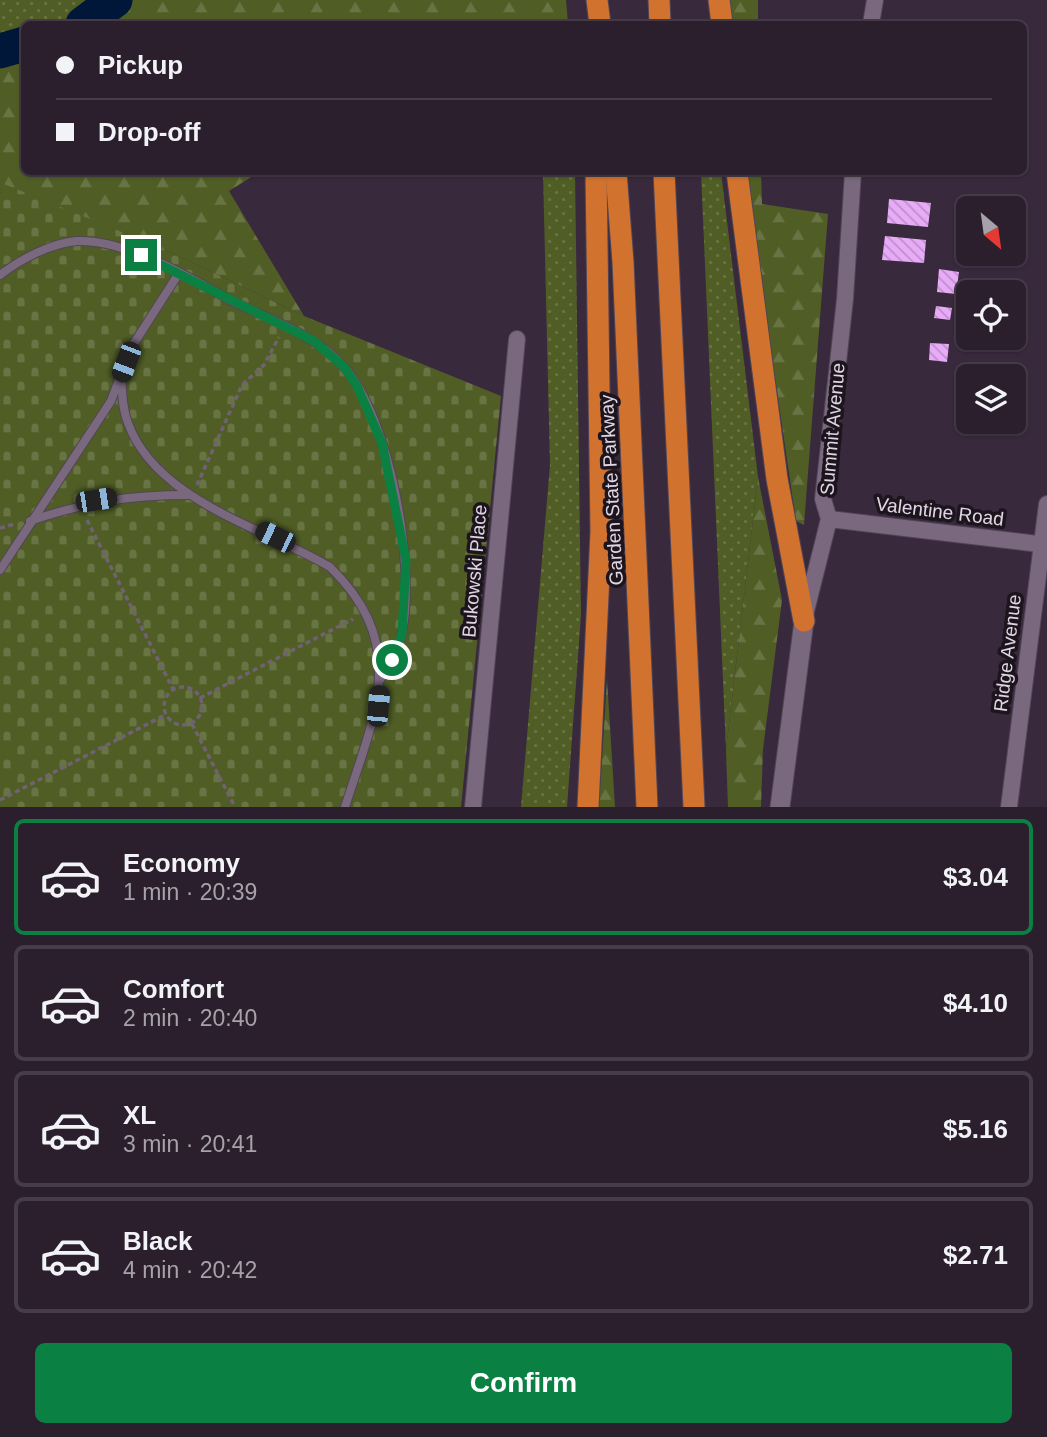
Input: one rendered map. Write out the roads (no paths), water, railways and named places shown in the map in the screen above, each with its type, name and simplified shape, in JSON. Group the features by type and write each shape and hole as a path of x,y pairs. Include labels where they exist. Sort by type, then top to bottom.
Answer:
{"highway":[{"path":"596,0 598,21"},
{"path":"659,0 660,21"},
{"path":"719,0 722,21"},
{"path":"588,807 601,532 596,175"},
{"name":"Garden State Parkway","path":"617,175 648,807"},
{"path":"664,175 694,807"},
{"path":"737,175 777,479 804,621"}],"street":[{"path":"872,21 875,0"},
{"name":"Summit Avenue","path":"780,807 804,621 829,519 823,499 845,299 853,175"},
{"name":"Bukowski Place","path":"472,807 517,339"},
{"name":"Ridge Avenue","path":"1009,807 1045,545 1047,504"},
{"name":"Valentine Road","path":"829,519 1045,545"}],"lane":[{"path":"0,275 41,251 77,241 106,244 141,255 314,341 344,367 368,407 382,443 406,560 406,601 402,634 392,660 380,680"},
{"path":"0,569 111,401 131,348 178,273"},
{"path":"121,375 131,430 160,470 190,496 330,566 348,584 365,613 375,636 380,680 378,706 345,807"},
{"path":"30,521 80,505 126,496 190,496"}],"waterway":[{"path":"87,21 115,0"},
{"path":"0,51 21,45"}]}
